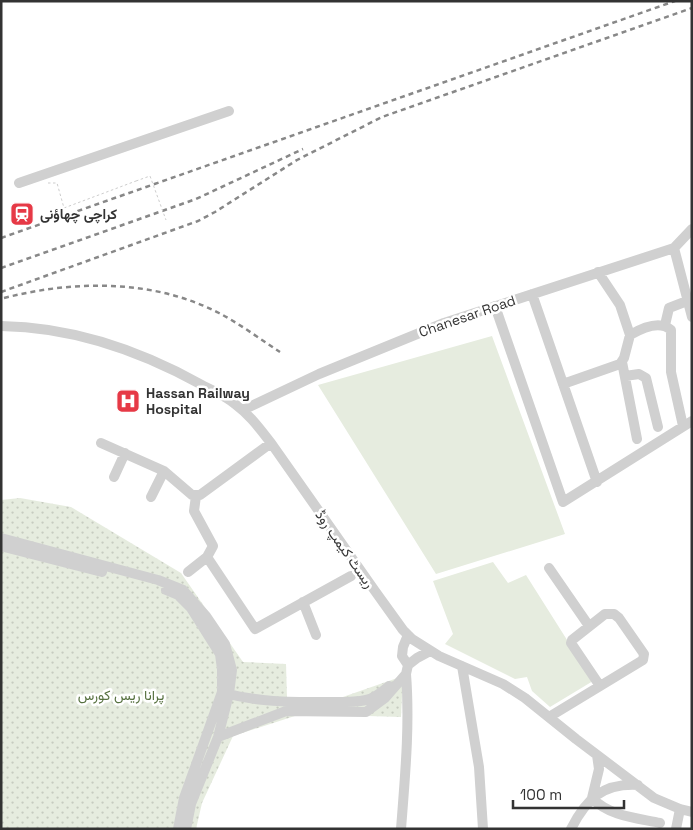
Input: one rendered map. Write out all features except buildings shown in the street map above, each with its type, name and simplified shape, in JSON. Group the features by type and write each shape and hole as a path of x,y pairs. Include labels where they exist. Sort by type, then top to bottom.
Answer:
{"street":[{"path":"19,182 229,111"},
{"name":"Chanesar Road","path":"243,410 328,370 444,322 674,248 692,229"},
{"path":"674,248 688,294 692,316"},
{"path":"598,272 620,305 630,335 622,362 637,439"},
{"path":"532,294 597,482"},
{"path":"665,325 669,308 688,294"},
{"path":"495,306 563,502 687,424 671,372 671,330 665,325 656,325 630,335"},
{"name":"ریسٹ کیمپ روڈ","path":"1,326 90,338 138,354 178,372 233,402 254,420 375,592 408,635 430,651 503,684 525,698 654,798 692,812"},
{"path":"563,384 622,362"},
{"path":"625,376 639,374 646,378 658,427"},
{"path":"102,443 164,471 192,495 196,496 271,443"},
{"path":"114,477 125,454"},
{"path":"151,497 164,471"},
{"path":"188,572 207,556 213,546 194,511 196,496"},
{"path":"1,538 158,580 183,590 206,616 225,644 232,670 218,737 192,804 186,829"},
{"path":"1,546 156,586 178,595 191,608 220,654 226,693 184,798 178,829"},
{"path":"207,556 255,629 351,576"},
{"path":"549,568 589,626"},
{"path":"303,602 316,634"},
{"path":"549,718 643,660 645,656 619,618 614,614 605,614 572,640 571,643 600,686"},
{"path":"401,829 408,693 407,670 402,656 403,647 408,635"},
{"path":"218,737 286,711 366,712 385,698 417,658 430,651"},
{"path":"462,666 479,767 483,829"},
{"path":"226,693 270,702 347,702 367,700 376,696 407,670"},
{"path":"592,798 599,769 597,755"},
{"path":"572,829 583,808 592,798 609,788 623,784 638,785"},
{"path":"592,798 598,804 616,814 660,823"},
{"path":"676,829 680,809"}],"path":[{"path":"47,183 57,183 64,208 150,176 166,220"}],"green space":[{"path":"492,336 565,534 436,574 318,385"},
{"name":"پرانا ریس کورس","path":"20,498 71,507 181,573 243,662 286,664 287,698 340,698 403,676 401,717 301,714 233,736 202,803 196,829 1,829 1,500"},
{"path":"493,562 508,583 526,575 593,681 550,707 532,691 527,677 515,679 445,644 453,634 433,581"}],"railway":[{"path":"1,238 675,1"},
{"path":"1,292 198,221 297,160 382,117 692,8"},
{"path":"1,268 196,199 303,149"},
{"path":"4,298 58,288 86,286 113,286 168,294 194,302 219,313 280,352"}],"place":[{"name":"کراچی چھاؤنی","path":"22,214"},
{"name":"Hassan Railway Hospital","path":"128,401"}]}
